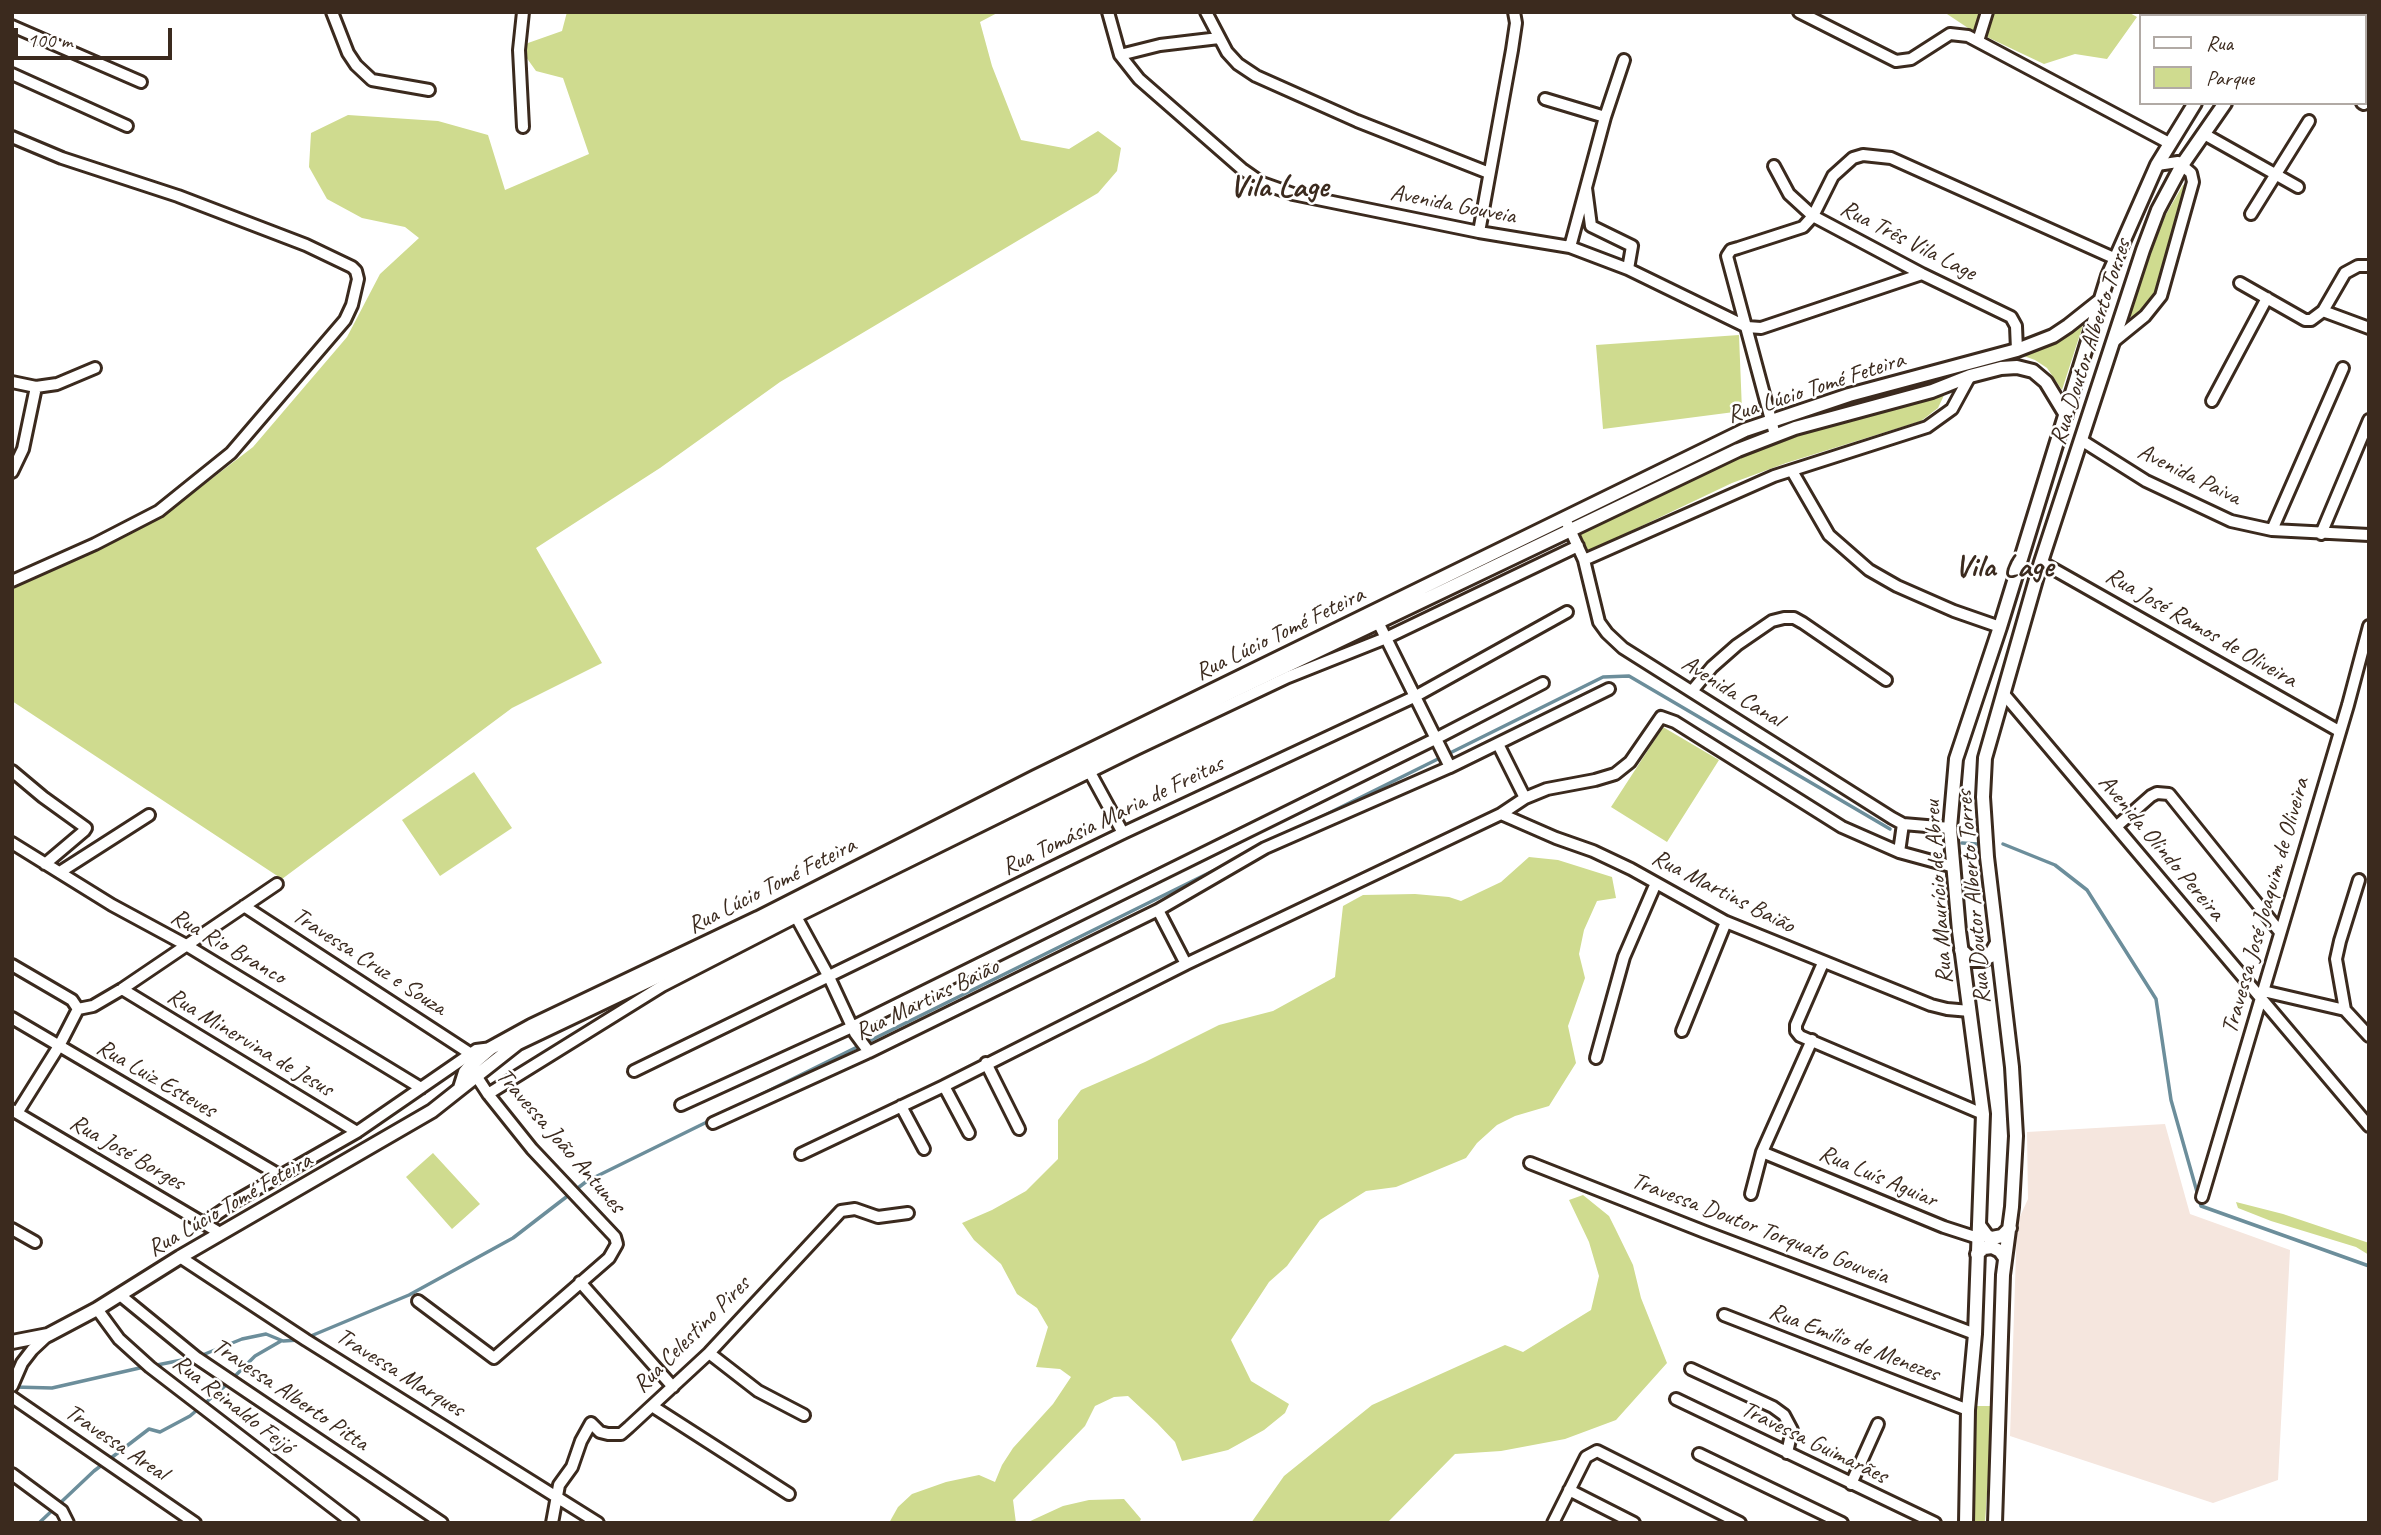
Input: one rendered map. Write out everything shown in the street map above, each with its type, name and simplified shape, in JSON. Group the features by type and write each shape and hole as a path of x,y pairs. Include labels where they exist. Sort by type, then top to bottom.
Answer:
{"main road":[{"name":"Rua Maurício de Abreu","path":"1966,1523 1968,1410 1975,1334 1983,1114 1961,950 1950,828 1956,759 2116,259 2157,165 2194,105"},
{"name":"Rua Doutor Alberto Torres","path":"1995,1523 2003,1275 2010,1227 2016,1136 2012,1067 1987,857 1983,778 1986,751 2041,562 2158,210 2182,165 2224,105"},
{"name":"Rua Lúcio Tomé Feteira","path":"1376,617 1403,599 1564,517 1745,430 1861,392 2017,350 2068,326 2102,299"},
{"name":"Rua Lúcio Tomé Feteira","path":"13,1342 48,1335 96,1309 220,1233 432,1111 460,1088 465,1072 472,1065 498,1050 518,1043 792,910 1242,687 1376,617 1571,531 1738,450 1775,435 1933,391 1970,376 2001,368 2033,371 2046,382 2066,415"},
{"path":"1961,950 1972,960 1983,960 1989,957 1997,943"},
{"path":"1978,1232 1992,1238 2002,1236 2010,1227"},
{"path":"1977,1254 1984,1248 1992,1247 2000,1251 2005,1258"}],"street":[{"path":"332,12 348,53 372,80 429,90"},
{"path":"523,12 519,50 523,127"},
{"name":"Avenida Gouveia","path":"1108,12 1120,55 1125,63 1154,93 1241,169 1262,183 1293,194 1479,232 1570,247 1628,269 1747,327"},
{"path":"1206,12 1227,52 1238,64 1274,85 1489,173"},
{"path":"1479,232 1516,23 1514,12"},
{"path":"1799,12 1896,61 1911,58 1950,34 1968,36 2169,143"},
{"path":"1978,41 1987,12"},
{"path":"12,26 141,82"},
{"path":"1120,55 1160,45 1219,38"},
{"path":"1570,247 1585,186 1624,60"},
{"path":"12,74 127,126"},
{"path":"1545,99 1605,117"},
{"path":"2251,214 2309,121"},
{"path":"2204,134 2298,187"},
{"path":"12,137 62,158 178,195 306,245 352,267 358,279 352,305 345,320 231,453 159,511 95,544 12,581"},
{"path":"1775,435 1727,256 1731,250 1803,227 1813,216 1833,176 1845,164 1863,155 1891,158 2116,259"},
{"path":"2113,342 2145,316 2161,296 2193,182 2191,173 2182,165 2172,162 2157,165"},
{"name":"Rua Três Vila Lage","path":"1774,166 1789,194 1813,216 1922,274 2011,317 2016,326 2017,350"},
{"path":"1585,186 1591,226 1632,246 1628,269"},
{"path":"2240,283 2305,320 2315,318 2323,311 2345,273 2351,268 2367,266"},
{"path":"1747,327 1761,328 1922,274"},
{"path":"2212,401 2267,298"},
{"path":"2323,311 2369,328"},
{"path":"12,382 36,387 57,384 95,368"},
{"path":"2272,530 2343,368"},
{"path":"1584,560 1716,500 1793,471 1927,427 1952,409 1970,376"},
{"path":"12,472 23,449 36,387"},
{"path":"2321,534 2369,420"},
{"name":"Avenida Paiva","path":"2081,440 2146,481 2231,521 2272,530 2369,535"},
{"path":"1793,471 1829,535 1869,570 1942,606 2000,627"},
{"name":"Avenida Canal","path":"1564,517 1584,560 1599,622 1623,648 1903,824 1950,828"},
{"path":"1123,833 1085,765 1287,677 1386,638 1578,546"},
{"name":"Rua José Ramos de Oliveira","path":"2041,562 2339,731"},
{"name":"Rua Tomásia Maria de Freitas","path":"634,1071 1123,833 1416,696 1567,612"},
{"path":"1376,617 1448,762"},
{"path":"1692,691 1712,667 1737,645 1772,621 1784,618 1794,618 1803,623 1886,680"},
{"name":"Travessa José Joaquim de Oliveira","path":"2202,1197 2369,626"},
{"path":"681,1105 853,1030 1438,741 1544,683"},
{"name":"Rua Martins Baião","path":"713,1123 1158,910 1265,848 1448,762 1498,744 1609,689"},
{"name":"Avenida Olindo Pereira","path":"2003,693 2262,996 2369,1126"},
{"path":"802,1154 1186,964 1502,814 1525,798 1546,789 1615,774 1630,762 1661,717 1842,827 1899,852 1954,867"},
{"path":"1498,744 1525,798"},
{"path":"12,771 43,797 85,825 85,831 45,864"},
{"path":"2117,826 2151,796 2157,793 2169,794 2280,932"},
{"name":"Rua Martins Baião","path":"1502,814 1593,851 1726,922 1931,1005 1970,1010"},
{"path":"60,873 149,815"},
{"path":"1899,852 1903,824"},
{"name":"Rua Rio Branco","path":"12,843 421,1088"},
{"path":"2359,880 2336,959 2345,1010 2369,1036"},
{"path":"1596,1058 1624,957 1656,883"},
{"path":"78,1009 93,1006 122,989 277,884"},
{"name":"Travessa Cruz e Souza","path":"244,906 472,1065"},
{"path":"488,1094 662,986 792,910 829,978 853,1030 867,1049"},
{"path":"1158,910 1186,964"},
{"path":"1682,1031 1726,922"},
{"path":"1823,962 1796,1025 1800,1036 1983,1114"},
{"path":"12,965 72,1000 78,1009"},
{"name":"Rua Minervina de Jesus","path":"122,989 357,1132"},
{"path":"2262,996 2345,1010"},
{"path":"15,1111 59,1046 78,1009"},
{"name":"Rua Luiz Esteves","path":"12,1018 279,1175"},
{"path":"1751,1194 1762,1152 1812,1040"},
{"path":"985,1063 1019,1129"},
{"name":"Rua Lúcio Tomé Feteira","path":"204,1223 279,1175 357,1132 421,1088 472,1065"},
{"name":"Travessa João Antunes","path":"418,1301 494,1357 608,1258 617,1244 615,1237 532,1149 488,1094 472,1065"},
{"path":"944,1086 969,1133"},
{"path":"901,1106 924,1149"},
{"name":"Rua José Borges","path":"15,1111 220,1233"},
{"name":"Rua Luís Aguiar","path":"1762,1152 1944,1227 1978,1232"},
{"name":"Travessa Doutor Torquato Gouveia","path":"1531,1163 1975,1334"},
{"name":"Rua Celestino Pires","path":"552,1523 559,1485 572,1466 580,1441 591,1423 600,1432 621,1434 709,1353 841,1211 855,1209 878,1217 908,1213"},
{"path":"12,1229 35,1242"},
{"name":"Travessa Marques","path":"180,1257 306,1340 556,1494 598,1523"},
{"path":"580,1282 673,1387"},
{"name":"Travessa Alberto Pitta","path":"120,1295 197,1358 442,1523"},
{"name":"Rua Reinaldo Feijó","path":"96,1309 119,1339 150,1367 353,1523"},
{"name":"Rua Emílio de Menezes","path":"1724,1315 1968,1410"},
{"path":"13,1389 22,1363 48,1335"},
{"path":"709,1353 758,1391 804,1415"},
{"path":"1691,1368 1773,1407 1784,1415 1792,1430 1787,1452"},
{"name":"Travessa Areal","path":"13,1389 95,1455 195,1523"},
{"name":"Travessa Guimarães","path":"1676,1399 1935,1523"},
{"path":"652,1406 672,1422 789,1494"},
{"path":"1851,1484 1878,1424"},
{"path":"1553,1523 1586,1457 1597,1451 1740,1523"},
{"path":"1699,1454 1842,1523"},
{"path":"12,1474 62,1511 68,1523"},
{"path":"1569,1490 1634,1523"}],"shaded area":[{"path":"2165,1124 2190,1214 2290,1250 2278,1480 2213,1503 2010,1436 2017,1223 2028,1199 2027,1132"}],"green space":[{"path":"567,12 999,12 980,22 992,66 1021,140 1069,149 1098,131 1121,148 1117,171 1098,193 780,382 660,468 536,548 602,663 512,708 282,879 12,701 12,584 180,503 253,447 347,337 380,274 419,238 405,227 362,218 327,199 309,167 311,133 348,115 438,121 488,135 505,190 589,154 563,78 536,71 521,50 528,43 562,31"},
{"path":"1944,12 2128,12 2137,17 2107,59 2075,54 2044,64 1968,28"},
{"path":"2187,183 2155,295 2135,318 2131,317 2128,313 2165,216 2183,185"},
{"path":"2084,322 2062,390 2047,368 2021,355 2045,347"},
{"path":"1739,335 1742,411 1603,429 1596,345"},
{"path":"1946,391 1938,408 1921,421 1786,463 1732,483 1589,551 1585,550 1577,536 1578,532 1726,461 1779,439"},
{"path":"1663,727 1719,760 1667,842 1611,807"},
{"path":"474,772 512,828 440,876 402,820"},
{"path":"1529,857 1558,860 1612,877 1616,898 1597,901 1584,930 1579,954 1585,978 1568,1026 1576,1063 1549,1106 1515,1116 1497,1125 1477,1143 1466,1158 1396,1187 1366,1191 1320,1220 1287,1266 1269,1282 1231,1340 1251,1381 1289,1404 1285,1413 1264,1430 1228,1450 1182,1461 1175,1442 1157,1423 1128,1396 1114,1397 1095,1406 1085,1426 1013,1500 1016,1523 889,1523 898,1507 912,1494 946,1482 979,1475 995,1482 1013,1448 1053,1404 1071,1377 1060,1369 1036,1367 1048,1327 1037,1308 1017,1294 1001,1264 974,1240 962,1223 1026,1191 1058,1159 1058,1120 1081,1090 1219,1025 1273,1011 1335,977 1343,906 1363,895 1415,894 1449,897 1461,901 1501,882"},
{"path":"433,1153 480,1204 452,1229 406,1177"},
{"path":"1583,1195 1609,1216 1615,1228 1633,1265 1641,1298 1667,1363 1616,1420 1565,1439 1501,1451 1455,1454 1387,1523 1251,1523 1284,1476 1372,1405 1505,1345 1523,1352 1591,1310 1599,1276 1589,1242 1569,1200"},
{"path":"2236,1202 2283,1214 2369,1243 2369,1255 2356,1247 2238,1208"},
{"path":"1972,1406 1993,1406 1985,1523 1969,1523"},
{"path":"1124,1499 1141,1519 1139,1523 1026,1523 1063,1506 1089,1500"}],"waterway":[{"path":"1307,824 1603,677 1629,676 1890,829"},
{"path":"1962,843 1977,844"},
{"path":"2003,844 2055,865 2087,890 2156,999 2171,1100 2201,1206 2369,1266"},
{"path":"752,1099 1231,862"},
{"path":"306,1338 409,1295 513,1238 587,1181 711,1120"},
{"path":"200,1356 242,1339 266,1334 283,1341 299,1340"},
{"path":"39,1523 94,1471 149,1429 160,1432 190,1416 255,1356 281,1341"},
{"path":"152,1366 192,1358"},
{"path":"14,1387 52,1388 144,1367"}],"district":[{"name":"Vila Lage","path":"1279,188"},
{"name":"Vila Lage","path":"2004,568"}]}
